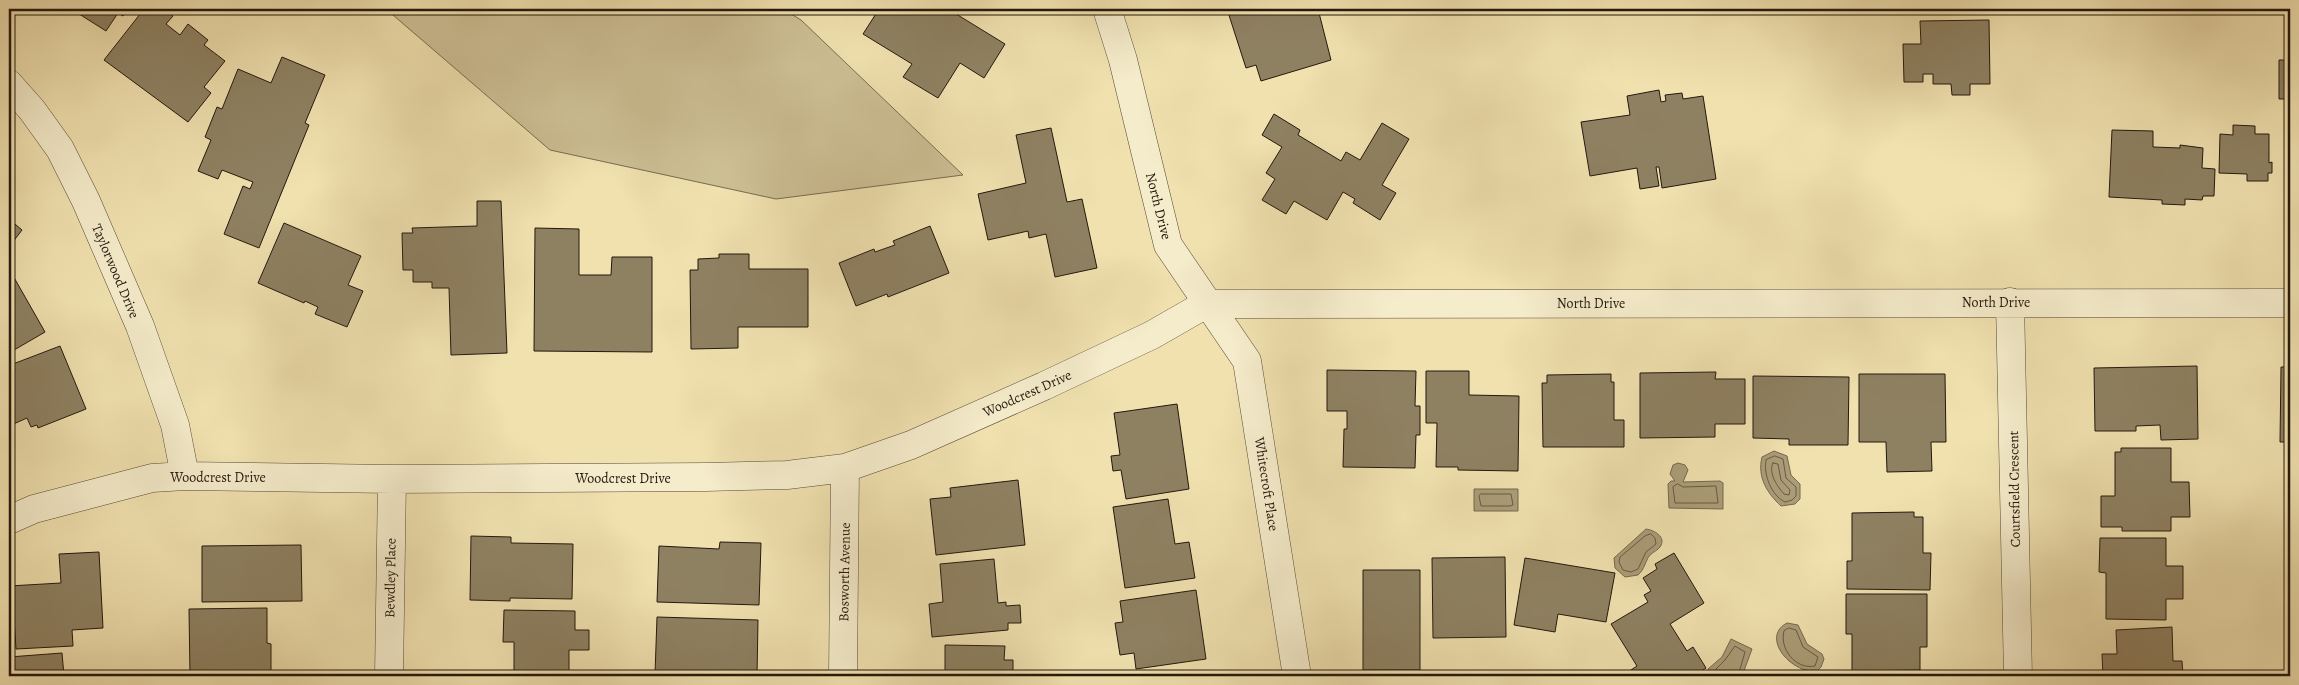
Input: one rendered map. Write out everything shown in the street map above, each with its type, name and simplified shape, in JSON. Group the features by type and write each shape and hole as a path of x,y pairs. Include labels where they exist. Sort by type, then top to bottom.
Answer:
{"street":[{"name":"North Drive","path":"1107,9 1123,60 1168,245 1206,304 2290,302"},
{"name":"Taylorwood Drive","path":"9,84 32,110 60,149 86,201 143,335 175,424 185,476"},
{"name":"Courtsfield Crescent","path":"2010,302 2018,676"},
{"name":"Woodcrest Drive","path":"9,520 34,509 152,478 185,476 392,479 733,476 787,475 845,468 911,445 1044,386 1152,335 1206,304"},
{"name":"Whitecroft Place","path":"1206,304 1247,361 1297,676"},
{"name":"Bosworth Avenue","path":"842,676 845,468"},
{"name":"Bewdley Place","path":"389,676 392,479"}],"shaded area":[{"path":"386,9 783,9 801,20 963,175 776,199 550,150"}],"water":[{"path":"1774,451 1787,456 1791,475 1800,484 1800,499 1795,504 1781,506 1771,496 1764,484 1761,471 1762,457"},
{"path":"1678,463 1685,465 1688,470 1683,482 1720,481 1723,483 1723,509 1669,508 1668,484 1671,481 1675,481 1670,474 1673,465"},
{"path":"1474,489 1518,489 1518,511 1474,511"},
{"path":"1646,529 1659,535 1662,543 1650,555 1638,575 1625,577 1615,568 1614,558"},
{"path":"1787,623 1798,625 1807,644 1822,654 1824,659 1817,671 1798,667 1782,653 1777,637 1779,629"},
{"path":"1731,639 1752,649 1742,676 1712,676 1708,669 1722,657"}],"building":[{"path":"78,9 127,9 123,16 118,13 106,31 76,12"},
{"path":"144,9 164,9 173,16 166,24 180,35 188,24 208,40 204,45 225,61 204,87 211,93 188,122 104,60"},
{"path":"879,9 948,9 1005,44 984,78 960,63 938,98 903,77 912,64 863,34"},
{"path":"1227,9 1318,9 1331,60 1261,81 1256,65 1246,68"},
{"path":"1989,20 1990,84 1970,84 1970,95 1952,95 1951,84 1933,84 1933,74 1923,74 1923,82 1904,82 1903,44 1921,44 1920,21"},
{"path":"282,57 325,75 305,123 309,125 259,248 224,234 243,186 250,189 253,182 222,170 218,179 198,171 211,140 205,137 217,107 222,109 238,69 271,83"},
{"path":"2279,60 2290,60 2290,115 2286,115 2286,99 2279,99"},
{"path":"1659,90 1661,102 1666,101 1665,95 1682,93 1683,99 1703,96 1716,179 1662,188 1659,167 1656,167 1659,186 1640,189 1637,168 1590,176 1581,122 1630,115 1627,96"},
{"path":"1274,114 1300,130 1298,135 1341,161 1346,152 1360,160 1382,123 1409,139 1382,185 1396,193 1380,220 1353,203 1355,199 1343,192 1327,220 1294,201 1286,214 1262,200 1275,179 1266,173 1282,147 1262,135"},
{"path":"2233,125 2255,126 2255,134 2269,134 2269,163 2272,162 2272,173 2268,173 2268,181 2247,181 2247,174 2219,173 2220,134 2233,135"},
{"path":"1051,128 1067,202 1082,199 1097,268 1055,277 1046,234 1029,238 1028,231 988,240 978,194 1026,183 1016,135"},
{"path":"2112,130 2153,131 2153,147 2180,148 2180,145 2203,148 2202,168 2215,169 2214,196 2203,196 2202,200 2185,199 2185,205 2162,204 2162,200 2109,197"},
{"path":"477,201 501,201 507,353 451,355 449,288 432,288 432,282 413,282 413,270 403,270 402,233 413,233 412,228 477,226"},
{"path":"9,219 22,230 9,247"},
{"path":"284,223 361,256 348,285 363,291 347,327 315,314 318,307 258,283"},
{"path":"930,226 949,273 888,297 887,294 856,306 839,263 874,249 875,252 895,245 893,241"},
{"path":"535,228 579,229 579,275 611,275 612,257 652,257 652,352 534,351"},
{"path":"719,254 749,254 749,269 808,269 808,327 738,327 738,348 691,349 690,270 698,270 698,259 719,258"},
{"path":"12,274 45,332 9,353 9,275"},
{"path":"60,346 86,409 38,428 37,425 31,427 27,418 9,426 9,371 15,369 13,364"},
{"path":"2197,366 2198,439 2161,440 2160,425 2136,426 2136,431 2095,431 2094,368"},
{"path":"2281,367 2290,367 2290,442 2280,442"},
{"path":"1327,370 1416,371 1415,406 1420,406 1420,435 1416,435 1415,468 1343,467 1344,429 1347,429 1347,411 1327,411"},
{"path":"1426,371 1469,371 1469,395 1519,396 1518,471 1458,470 1458,467 1436,467 1437,423 1426,423"},
{"path":"1716,372 1715,379 1745,379 1745,424 1715,424 1715,437 1640,438 1640,373"},
{"path":"1611,374 1611,382 1614,382 1614,420 1624,420 1624,447 1543,447 1542,383 1547,383 1547,375"},
{"path":"1859,374 1945,374 1946,442 1931,442 1932,471 1887,472 1886,442 1859,442"},
{"path":"1753,376 1849,377 1848,445 1789,445 1789,439 1753,438"},
{"path":"1177,404 1189,489 1126,499 1121,470 1113,471 1111,456 1120,455 1114,413"},
{"path":"2121,448 2171,448 2171,482 2189,482 2190,517 2171,517 2171,531 2122,531 2122,527 2101,527 2101,496 2115,496 2115,452 2121,452"},
{"path":"1018,480 1025,545 936,555 930,499 951,497 950,488"},
{"path":"2288,494 2290,494 2290,531 2288,531"},
{"path":"1168,499 1175,544 1189,542 1195,578 1125,588 1113,507"},
{"path":"1914,512 1914,517 1923,517 1923,553 1931,553 1930,590 1847,589 1847,561 1852,561 1852,513"},
{"path":"471,536 511,537 511,543 573,544 572,599 510,598 510,601 470,600"},
{"path":"2100,538 2166,538 2166,566 2183,566 2183,599 2166,599 2166,620 2106,619 2106,573 2099,572"},
{"path":"720,542 761,543 759,605 657,602 659,546 719,549"},
{"path":"301,545 302,601 202,602 202,546"},
{"path":"99,552 103,628 72,630 73,646 16,649 14,618 9,618 9,586 61,583 59,554"},
{"path":"1674,553 1704,603 1670,624 1687,651 1693,647 1706,668 1700,672 1701,676 1622,676 1637,666 1611,624 1648,602 1644,595 1651,591 1643,578 1657,569 1655,564"},
{"path":"1505,557 1506,637 1433,638 1432,558"},
{"path":"1525,558 1615,573 1606,622 1558,614 1555,632 1514,625"},
{"path":"994,559 998,603 1006,602 1006,606 1020,605 1021,623 1008,623 1008,630 932,637 929,604 943,602 940,564"},
{"path":"1363,570 1420,570 1420,670 1363,670"},
{"path":"1196,590 1206,659 1136,669 1134,653 1120,655 1115,623 1123,622 1120,601"},
{"path":"1846,594 1927,594 1927,647 1920,647 1920,670 1852,671 1852,634 1846,634"},
{"path":"267,608 267,643 271,644 271,676 190,676 189,609"},
{"path":"504,610 575,611 575,630 589,630 589,650 569,650 569,676 514,676 514,642 503,642"},
{"path":"657,617 758,620 757,676 655,674"},
{"path":"2172,627 2173,661 2182,661 2183,676 2103,676 2102,654 2117,654 2116,630"},
{"path":"945,645 1005,646 1004,660 1013,660 1013,676 932,676 932,674 945,674"},
{"path":"62,653 64,676 9,676 9,657"}]}
